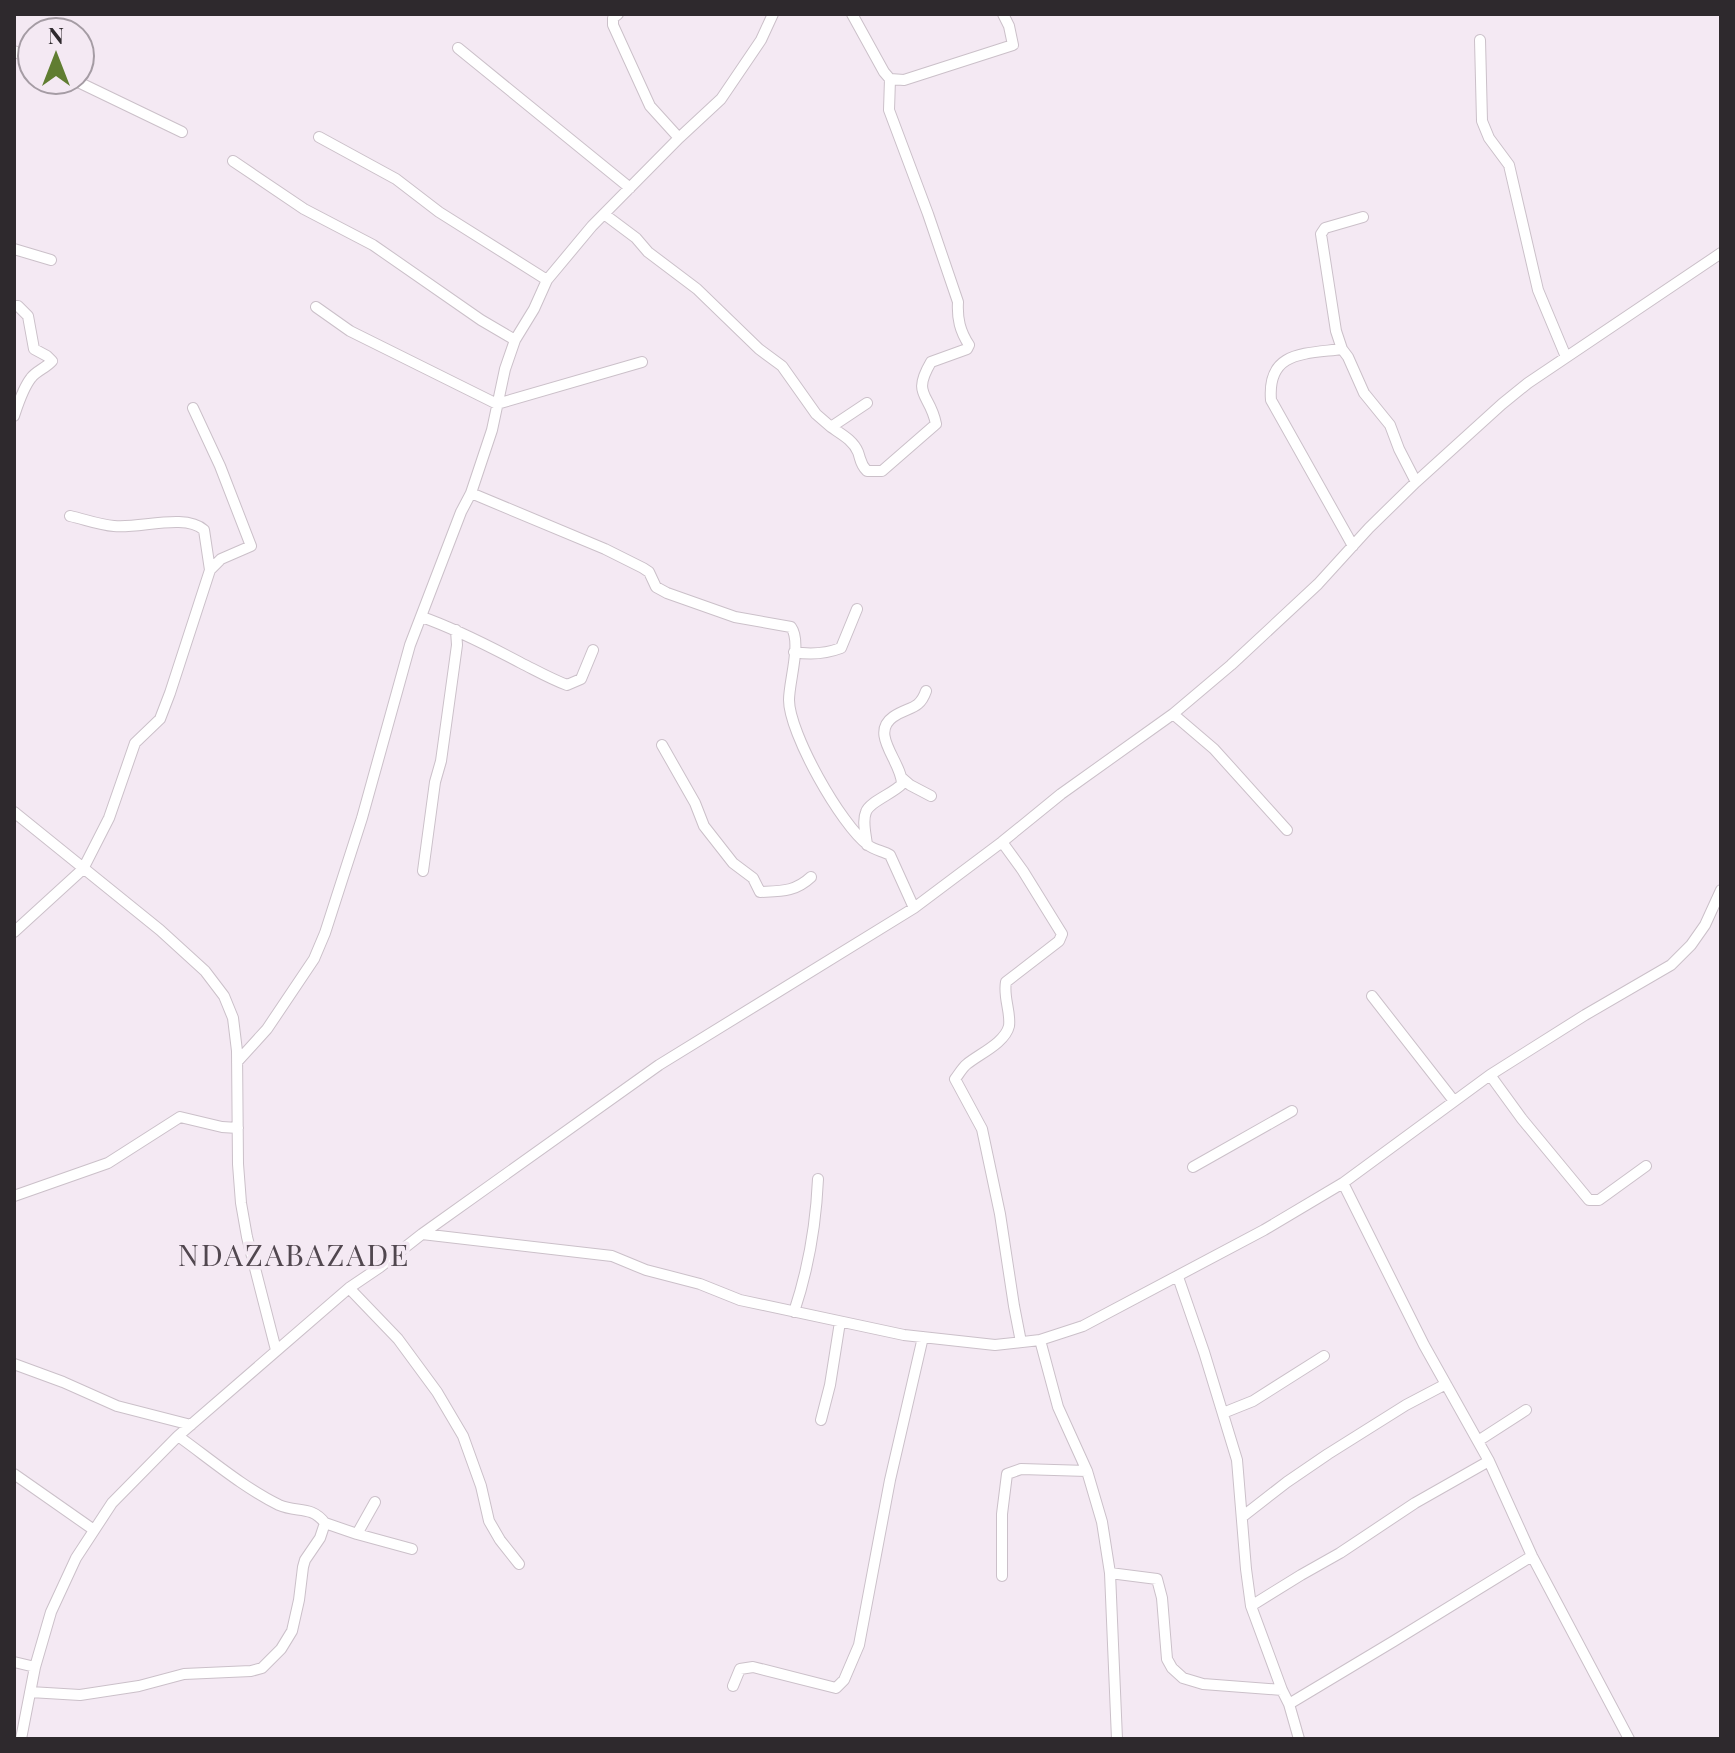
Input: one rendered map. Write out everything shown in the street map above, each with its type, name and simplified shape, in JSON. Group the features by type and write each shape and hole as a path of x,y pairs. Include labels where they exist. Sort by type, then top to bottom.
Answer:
{"street":[{"path":"618,14 613,18 613,25 650,106 679,138"},
{"path":"237,1062 267,1029 314,959 325,933 362,818 410,645 471,493 492,430 505,369 515,340 547,280 604,214 721,99 761,40 773,14"},
{"path":"604,214 697,289 759,349 782,366 816,414 849,439 867,471 882,471 936,424 923,396 922,378 931,362 967,349 969,345 961,332 958,302 889,110 890,79 852,14"},
{"path":"890,79 904,80 1013,45 1003,14"},
{"path":"1480,40 1482,121 1509,165 1538,290 1566,357"},
{"path":"458,48 630,188"},
{"path":"96,91 182,132"},
{"path":"319,137 396,179 439,212 547,280"},
{"path":"233,161 304,209 373,245 515,340"},
{"path":"1363,217 1325,228 1321,234 1336,331 1364,393 1390,425 1416,482"},
{"path":"14,249 51,260"},
{"path":"21,1739 35,1667 51,1612 76,1558 94,1530 112,1503 178,1436 276,1350 349,1288 659,1065 914,908 1061,794 1173,714 1318,584 1416,482 1502,404 1528,383 1721,253"},
{"path":"14,306 28,316 34,349 52,361 46,369 32,376 14,416"},
{"path":"316,307 350,331 497,404 642,362"},
{"path":"1342,349 1286,359 1275,370 1270,383 1271,400 1353,546"},
{"path":"831,427 867,403"},
{"path":"193,408 220,466 251,546 221,559 210,570"},
{"path":"471,493 643,568 649,572 656,587 667,593 735,617 791,627 794,631 794,652 789,699 793,723 829,798 867,845 890,855 914,908"},
{"path":"14,932 83,869 109,818 135,743 160,719 210,570 204,530 198,525 113,526 70,516"},
{"path":"794,652 828,653 841,648 857,609"},
{"path":"422,617 456,630 547,678 567,685 581,679 593,650"},
{"path":"423,871 454,667 456,630"},
{"path":"844,819 866,812 871,805 896,791 902,784 883,728 886,722 922,701 926,691"},
{"path":"1173,714 1214,749 1287,830"},
{"path":"662,745 695,803 704,826 733,863 753,878 760,892 802,886 811,877"},
{"path":"902,778 931,796"},
{"path":"14,812 160,930 205,971 224,996 233,1018 237,1062 241,1203 276,1350"},
{"path":"866,812 867,845"},
{"path":"1002,842 1062,934 1059,941 1006,982 1009,1027 1006,1033 965,1065 955,1079 982,1129 1021,1342"},
{"path":"422,1234 612,1256 740,1300 904,1335 995,1345 1040,1340 1083,1326 1178,1277 1343,1183 1490,1075 1671,965 1698,935 1721,890"},
{"path":"1372,996 1454,1101"},
{"path":"1490,1075 1589,1200 1599,1200 1646,1166"},
{"path":"1193,1167 1292,1111"},
{"path":"14,1196 108,1163 180,1117 238,1128"},
{"path":"794,1312 801,1293 813,1230 818,1179"},
{"path":"1343,1183 1424,1345 1489,1461 1532,1556 1629,1739"},
{"path":"1178,1277 1237,1460 1251,1606 1289,1704 1299,1739"},
{"path":"349,1288 398,1339 437,1392 463,1436 481,1486 489,1521 519,1564"},
{"path":"821,1420 840,1322"},
{"path":"733,1686 740,1669 753,1667 836,1688 844,1680 859,1645 890,1480 923,1337"},
{"path":"1040,1340 1058,1407 1087,1471 1102,1522 1110,1573 1117,1739"},
{"path":"1223,1413 1253,1401 1324,1356"},
{"path":"14,1364 117,1406 191,1425"},
{"path":"1242,1517 1328,1454 1446,1384"},
{"path":"1478,1441 1526,1410"},
{"path":"178,1436 282,1506 303,1509 316,1514 325,1523 412,1549"},
{"path":"1251,1606 1340,1553 1415,1503 1489,1461"},
{"path":"1002,1576 1002,1514 1007,1474 1021,1469 1087,1471"},
{"path":"14,1474 94,1530"},
{"path":"357,1534 375,1502"},
{"path":"30,1692 80,1695 139,1686 184,1674 262,1668 281,1649 292,1631 305,1560 320,1538 325,1523"},
{"path":"1289,1704 1532,1556"},
{"path":"1110,1573 1157,1579 1162,1598 1167,1659 1183,1678 1203,1684 1282,1690"},
{"path":"14,1662 35,1667"}],"district":[{"name":"NDAZABAZADE","path":"294,1256"}]}
